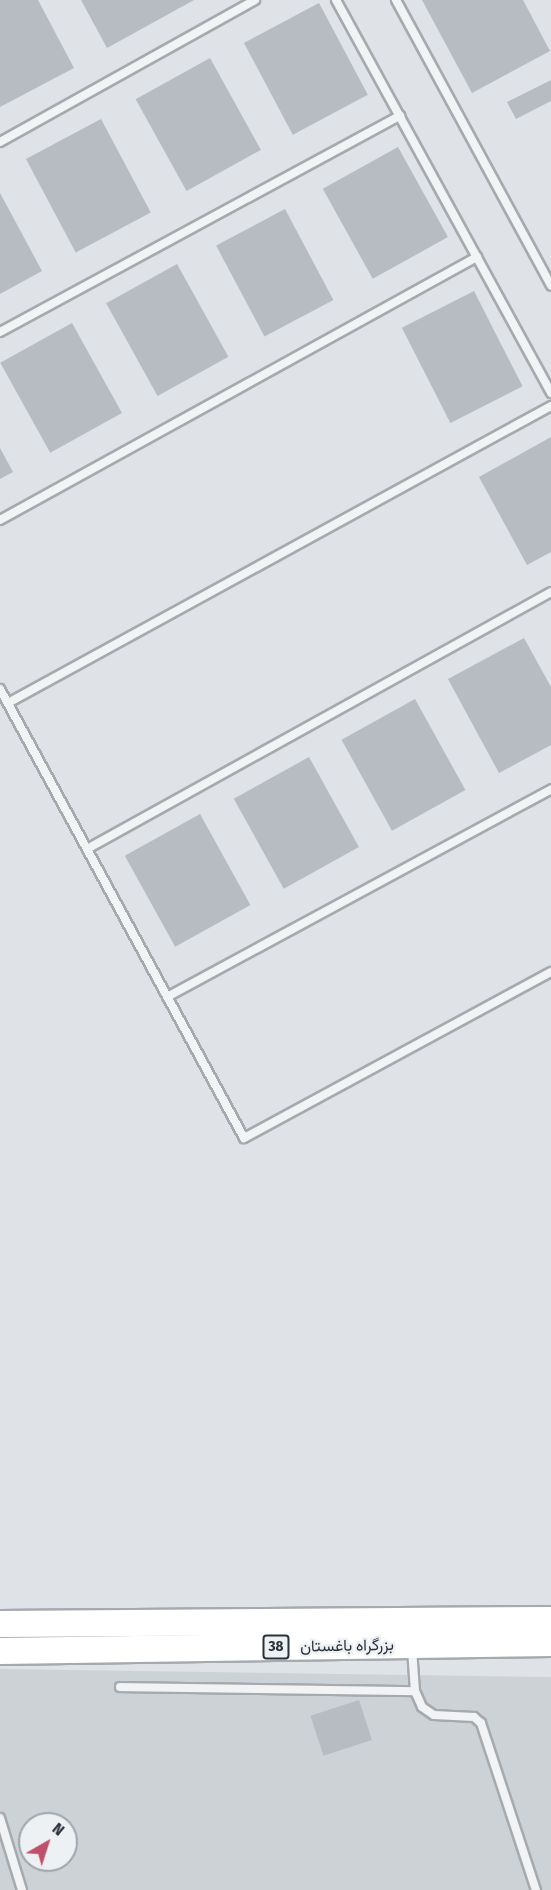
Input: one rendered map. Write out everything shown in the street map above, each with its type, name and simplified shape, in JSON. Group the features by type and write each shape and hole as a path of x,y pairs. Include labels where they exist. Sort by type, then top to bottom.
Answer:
{"highway":[{"name":"بزرگراه باغستان","path":"0,1624 551,1620"},
{"name":"بزرگراه باغستان","path":"0,1651 551,1643"}],"lane":[{"path":"0,142 255,0"},
{"path":"336,0 551,393"},
{"path":"396,0 551,286"},
{"path":"0,332 400,116"},
{"path":"0,520 477,257"},
{"path":"8,703 551,406"},
{"path":"87,849 551,592"},
{"path":"0,689 244,1138 551,972"},
{"path":"167,997 551,789"},
{"path":"412,1645 415,1691 427,1712 434,1715 474,1717 481,1723 536,1890"},
{"path":"120,1687 415,1691"},
{"path":"0,1818 22,1890"}],"shaded area":[{"path":"0,1669 551,1677 551,1890 0,1890"}],"building":[{"path":"0,0 38,0 74,68 0,107"},
{"path":"81,0 194,0 107,48"},
{"path":"422,0 523,0 550,51 472,93"},
{"path":"319,3 368,95 293,135 244,43"},
{"path":"210,58 261,150 187,191 136,99"},
{"path":"551,80 551,101 516,119 507,102"},
{"path":"101,119 151,213 76,252 26,159"},
{"path":"398,147 448,237 373,279 323,189"},
{"path":"0,193 42,271 0,294"},
{"path":"285,209 333,300 264,337 216,246"},
{"path":"177,264 228,357 158,396 106,303"},
{"path":"474,291 523,386 450,423 402,328"},
{"path":"72,323 122,413 50,453 0,363"},
{"path":"551,437 551,552 527,565 479,477"},
{"path":"0,448 13,472 0,479"},
{"path":"524,638 551,687 551,745 499,773 448,679"},
{"path":"415,699 465,790 392,831 342,740"},
{"path":"309,757 359,847 284,889 234,799"},
{"path":"200,814 250,905 175,947 125,856"},
{"path":"359,1700 372,1740 323,1756 310,1716"}]}
